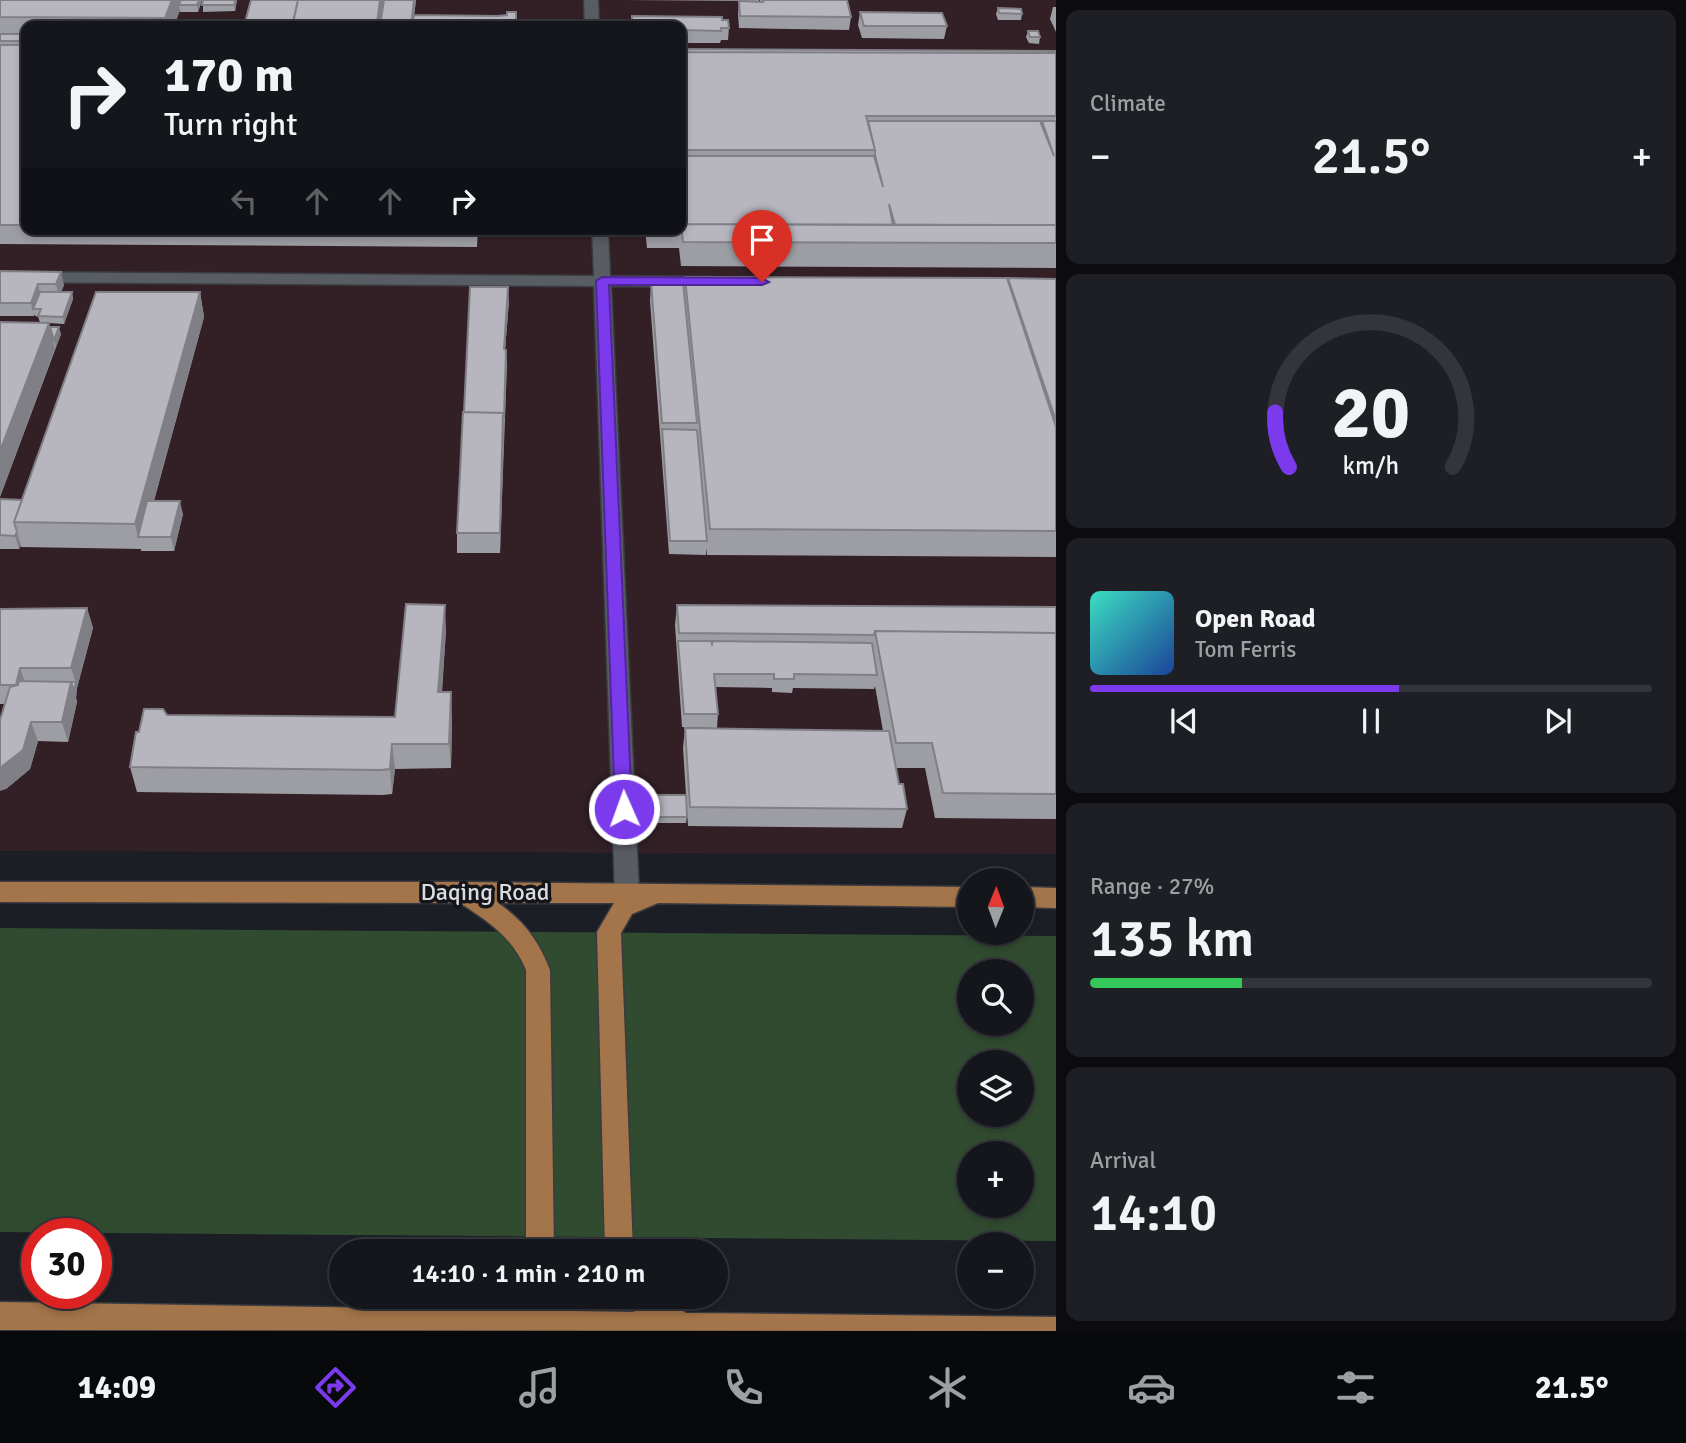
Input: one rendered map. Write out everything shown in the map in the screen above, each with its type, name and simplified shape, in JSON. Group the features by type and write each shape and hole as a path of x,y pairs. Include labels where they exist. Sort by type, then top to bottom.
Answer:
{"main road":[{"name":"Daqing Road","path":"0,892 627,892 957,897"},
{"path":"463,892 503,918 530,946 538,970 540,1239"},
{"path":"619,1239 608,932 624,907 660,893"},
{"path":"1034,897 1056,898"},
{"path":"450,1324 488,1309"},
{"path":"655,1309 681,1327"},
{"path":"0,1316 1056,1331"}],"street":[{"path":"592,0 592,21"},
{"path":"600,235 627,892"},
{"path":"0,277 726,282"}],"shaded area":[{"path":"0,0 1056,0 1056,854 0,851"}],"green space":[{"path":"0,928 957,935 957,945 1034,945 1034,936 1056,936 1056,1241 1034,1241 1034,1232 957,1232 957,1240 112,1233 112,1218 21,1218 21,1232 0,1232"}],"building":[{"path":"0,0 172,0 165,18 0,17"},
{"path":"181,0 199,0 197,5 179,5"},
{"path":"203,0 235,0 234,5 202,5"},
{"path":"251,0 298,0 293,21 245,21"},
{"path":"298,0 380,0 377,21 293,21"},
{"path":"384,0 414,0 412,21 381,21"},
{"path":"847,0 851,17 740,16 739,1"},
{"path":"998,8 1021,9 1022,14 999,13"},
{"path":"507,12 516,12 516,21 413,21 414,15 507,15"},
{"path":"860,12 942,13 947,26 864,26"},
{"path":"632,16 722,17 722,20 728,20 729,28 721,28 721,31 686,30 686,21 632,21"},
{"path":"1028,31 1038,31 1040,37 1030,37"},
{"path":"0,34 21,34 21,41 0,41"},
{"path":"0,45 21,45 21,225 0,225"},
{"path":"686,49 1056,51 686,52"},
{"path":"686,52 1056,53 1056,116 866,116 875,150 686,150"},
{"path":"868,121 1040,121 1054,156 1042,121 1056,121 1056,225 895,225 889,204 893,225 686,224 686,156 874,156 883,187"},
{"path":"686,224 1056,225 1056,243 683,242"},
{"path":"0,271 61,272 56,284 38,284 31,303 0,303"},
{"path":"685,277 1007,278 1056,427 1056,531 710,529"},
{"path":"1008,278 1056,279 1056,421"},
{"path":"651,282 683,282 697,423 662,423"},
{"path":"470,287 508,287 504,349 504,418 503,413 464,412"},
{"path":"40,292 72,292 63,317 38,316 41,309 33,309"},
{"path":"96,292 200,292 135,524 14,522"},
{"path":"0,322 49,323 0,451"},
{"path":"50,327 59,327 54,340"},
{"path":"463,412 503,413 500,533 457,533"},
{"path":"662,429 697,430 707,541 670,541"},
{"path":"0,499 22,500 14,522 17,532 15,536 0,535"},
{"path":"147,501 180,501 171,537 138,537"},
{"path":"406,604 445,605 438,692 451,692 449,744 392,744 390,769 381,770 130,767 136,732 139,732 144,709 163,709 167,715 395,717"},
{"path":"677,605 1056,607 1056,633 679,633"},
{"path":"87,608 71,668 20,668 16,685 0,685 0,609"},
{"path":"875,631 1056,633 1056,794 943,793 932,743 896,743"},
{"path":"678,641 711,641 712,644 713,641 872,643 877,675 794,674 794,679 774,679 774,674 714,674 718,714 684,714"},
{"path":"19,681 71,682 62,722 31,722 23,750 0,768 0,720 10,687 18,685"},
{"path":"685,728 889,731 899,784 903,784 907,809 690,807"},
{"path":"646,795 686,795 687,817 647,817"}],"route":[{"path":"624,809 602,281 762,282"}]}
